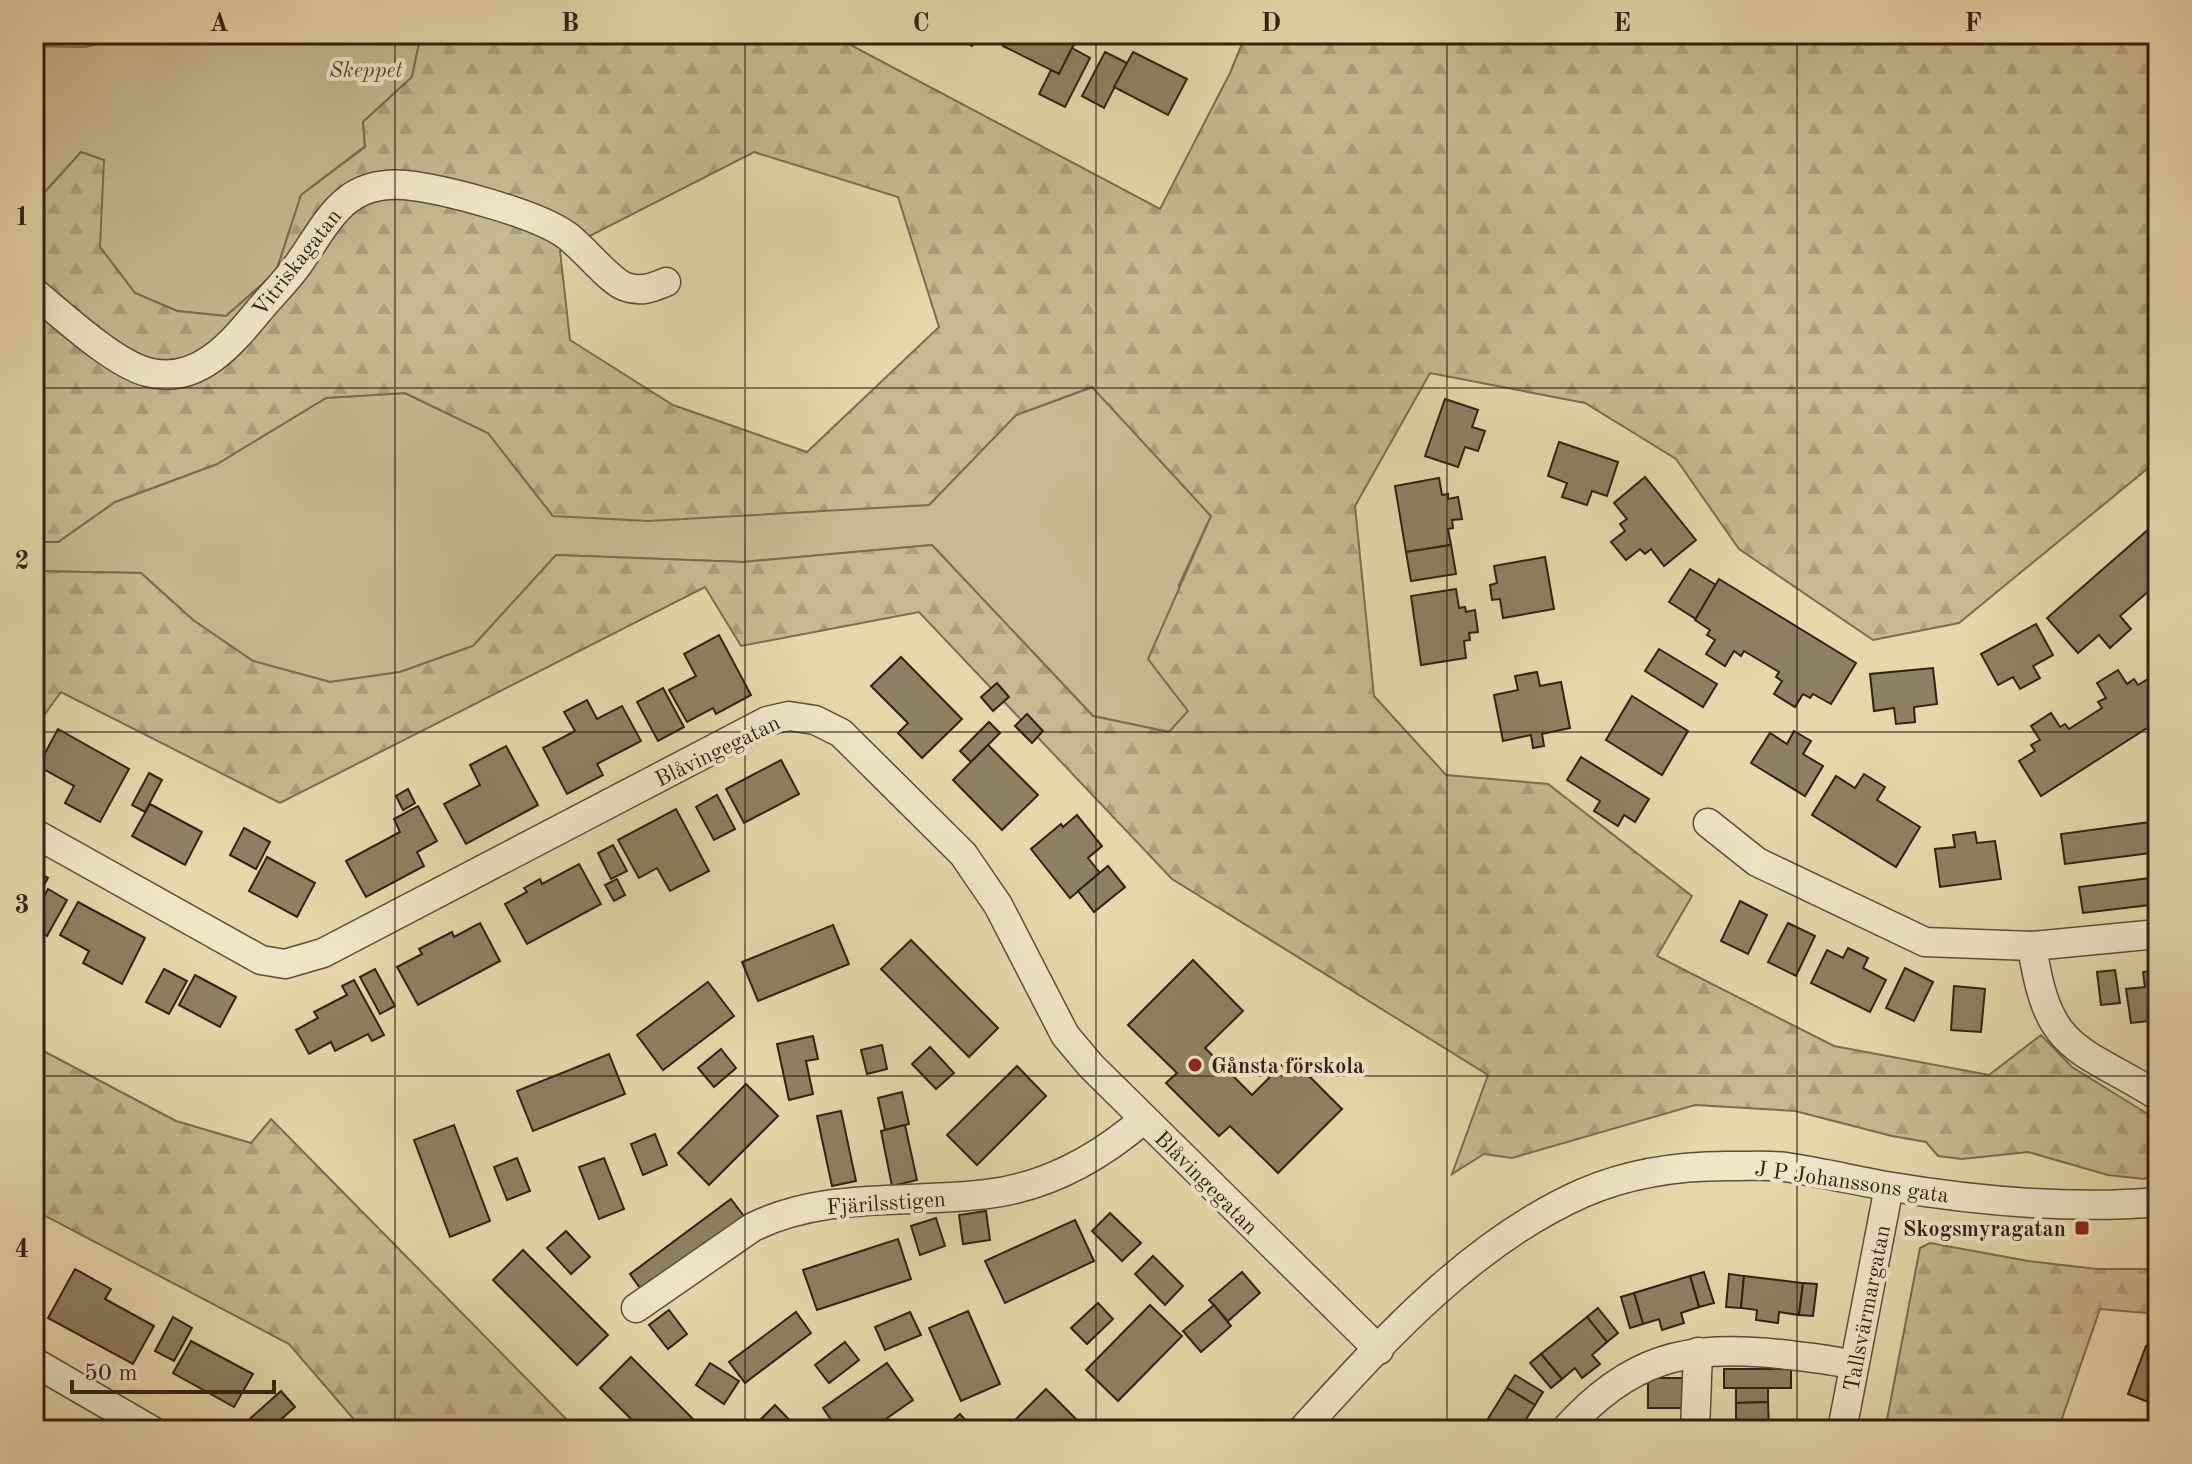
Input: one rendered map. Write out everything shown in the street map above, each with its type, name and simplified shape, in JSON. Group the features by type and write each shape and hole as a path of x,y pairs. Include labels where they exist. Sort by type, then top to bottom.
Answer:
{"street":[{"name":"Vitriskagatan","path":"34,292 129,365 149,373 184,373 202,367 232,343 296,267 325,221 344,201 366,189 389,185 454,195 529,217 566,235 623,286 645,290 666,282"},
{"name":"Blåvingegatan","path":"34,833 261,960 285,964 323,953 767,721 789,716 815,720 841,733 963,854 998,905 1065,1035 1091,1066 1379,1350"},
{"path":"1708,823 1757,862 1925,942 2032,946 2158,934"},
{"path":"2032,946 2044,1005 2059,1033 2085,1056 2158,1096"},
{"name":"Fjärilsstigen","path":"636,1308 765,1221 819,1206 857,1200 947,1198 1023,1187 1083,1164 1115,1144 1144,1119"},
{"name":"J P Johanssons gata","path":"1302,1430 1453,1277 1518,1230 1583,1193 1640,1174 1700,1165 1782,1166 1889,1187 1990,1201 2111,1206 2158,1202"},
{"name":"Tallsvärmargatan","path":"1842,1430 1889,1187"},
{"path":"1565,1430 1585,1407 1617,1381 1655,1362 1698,1352 1741,1350 1854,1365"},
{"path":"1695,1430 1698,1352"},
{"path":"34,1362 151,1430"}],"green space":[{"name":"Skeppet","path":"141,34 421,34 412,77 363,122 365,146 301,195 276,272 226,316 177,311 135,293 100,247 81,153 34,204 34,46 85,47"},
{"path":"421,34 830,34 1160,209 1230,73 1246,34 2158,34 2158,460 1959,623 1873,640 1739,549 1676,459 1585,403 1430,373 1355,506 1374,696 1446,775 1548,784 1692,896 1657,956 1834,1046 1989,1075 2041,1035 2072,1067 2158,1123 2158,1173 2144,1179 2108,1175 2028,1152 1962,1159 1938,1156 1926,1142 1795,1111 1695,1105 1512,1158 1484,1154 1452,1174 1488,1075 1172,879 919,612 741,646 705,587 280,803 61,692 34,729 34,571 141,573 193,620 253,661 330,682 400,672 473,646 556,555 743,562 932,545 1093,716 1169,732 1188,711 1148,659 1211,516 1092,387 1016,415 929,505 648,521 553,516 488,433 405,393 326,398 217,464 115,502 58,542 34,542 34,204 81,152 104,160 100,247 135,293 177,311 226,316 276,272 301,195 365,147 363,122 412,77","holes":["754,152 898,197 939,327 807,452 673,405 570,340 560,251"]},
{"path":"1093,387 1211,516 1179,585 1189,711 1169,732 1093,716 932,545 743,562 556,555 473,646 400,672 330,682 253,661 193,620 141,573 34,571 34,542 58,542 115,502 217,464 326,398 405,393 488,433 553,516 929,505 1016,415"},
{"path":"34,1046 176,1121 251,1143 271,1119 577,1430 363,1430 289,1344 34,1210"},
{"path":"1930,1243 2028,1261 2097,1269 2158,1269 2158,1314 2100,1309 2058,1430 1885,1430 1920,1248"}],"building":[{"path":"949,34 978,34 972,46"},
{"path":"1009,34 1071,34 1078,37 1059,74 1003,46"},
{"path":"1072,48 1090,58 1065,107 1039,94 1051,70 1059,74"},
{"path":"1105,52 1127,63 1104,108 1082,96"},
{"path":"1133,52 1187,79 1168,115 1114,87"},
{"path":"1445,399 1478,410 1472,427 1485,431 1478,451 1465,447 1458,467 1425,456"},
{"path":"1559,442 1618,462 1607,496 1592,491 1587,505 1562,497 1567,483 1548,476"},
{"path":"1645,477 1696,540 1664,566 1651,549 1645,554 1640,549 1626,560 1611,542 1625,531 1620,524 1627,519 1614,503"},
{"path":"1439,478 1442,495 1448,494 1448,499 1458,497 1462,519 1452,520 1453,528 1448,529 1451,545 1406,552 1395,486"},
{"path":"2158,521 2158,583 2120,616 2131,629 2110,648 2099,635 2078,653 2047,618"},
{"path":"1451,545 1456,574 1411,581 1406,552"},
{"path":"1545,557 1554,609 1503,618 1500,599 1492,600 1490,585 1497,583 1494,566"},
{"path":"1690,569 1716,585 1696,619 1669,602"},
{"path":"1719,579 1856,663 1831,704 1813,694 1810,698 1803,694 1795,707 1774,694 1782,681 1776,677 1779,672 1744,651 1741,656 1734,651 1725,666 1706,654 1715,640 1707,635 1710,630 1695,620"},
{"path":"1456,589 1459,608 1465,607 1466,612 1475,610 1478,632 1469,633 1470,640 1464,641 1466,658 1421,665 1411,596"},
{"path":"2036,624 2053,655 2033,666 2040,678 2020,689 2013,677 1998,685 1981,654"},
{"path":"719,635 751,695 716,714 713,708 687,722 669,690 696,676 684,654"},
{"path":"1659,649 1717,684 1703,707 1645,671"},
{"path":"901,657 962,719 922,758 898,733 908,723 871,686"},
{"path":"1933,668 1937,704 1914,707 1915,722 1896,724 1894,708 1874,711 1870,674"},
{"path":"2118,670 2127,684 2134,679 2138,685 2156,674 2158,721 2041,796 2019,761 2035,751 2031,745 2040,740 2031,726 2051,713 2060,727 2065,724 2069,729 2102,708 2098,702 2106,698 2097,683"},
{"path":"1537,672 1540,686 1561,682 1570,728 1542,734 1544,746 1533,748 1531,735 1503,741 1494,695 1518,690 1515,676"},
{"path":"997,683 1009,697 993,711 981,697"},
{"path":"663,688 684,727 658,741 637,702"},
{"path":"1632,696 1688,731 1662,775 1606,740"},
{"path":"587,700 597,719 622,706 641,741 597,764 603,775 567,794 543,748 575,731 564,712"},
{"path":"1027,714 1043,731 1032,743 1015,726"},
{"path":"989,722 1000,733 971,762 960,751"},
{"path":"58,729 129,769 100,822 65,803 74,786 38,766"},
{"path":"1794,731 1811,741 1803,754 1823,766 1805,796 1751,763 1770,733 1787,744"},
{"path":"988,745 1038,795 1002,830 953,780"},
{"path":"506,746 538,805 466,844 444,804 480,785 470,765"},
{"path":"1581,757 1649,799 1635,822 1624,815 1618,826 1594,811 1600,801 1567,780"},
{"path":"781,760 799,794 744,823 726,789"},
{"path":"149,773 162,780 145,812 132,805"},
{"path":"1864,774 1885,787 1877,800 1920,827 1896,867 1812,815 1836,776 1855,788"},
{"path":"408,789 415,803 403,810 396,796"},
{"path":"717,795 735,829 714,840 696,807"},
{"path":"150,804 202,832 185,865 132,836"},
{"path":"418,806 437,841 417,852 424,866 366,897 346,861 400,832 394,819"},
{"path":"676,809 709,871 670,891 657,868 639,878 618,840"},
{"path":"1077,815 1102,846 1088,858 1100,873 1070,898 1031,849"},
{"path":"2158,821 2158,852 2065,864 2061,834"},
{"path":"244,828 270,842 256,869 230,855"},
{"path":"1975,832 1977,843 1995,841 2001,879 1940,887 1935,849 1955,847 1953,835"},
{"path":"613,845 627,871 611,879 598,853"},
{"path":"267,857 315,883 297,917 249,891"},
{"path":"579,864 601,904 527,944 505,904 527,892 524,888 540,879 542,884"},
{"path":"1108,866 1125,887 1094,912 1078,891"},
{"path":"34,870 48,878 34,903"},
{"path":"2158,877 2158,904 2083,913 2079,887"},
{"path":"617,879 625,895 614,901 605,885"},
{"path":"48,889 67,900 47,936 34,929 34,914"},
{"path":"1740,901 1767,915 1748,954 1721,941"},
{"path":"78,902 145,938 122,984 83,963 89,951 60,935"},
{"path":"480,923 500,961 418,1005 397,967 422,954 419,949 452,932 454,937"},
{"path":"1788,923 1815,936 1796,976 1768,962"},
{"path":"833,925 849,964 758,1001 742,962"},
{"path":"911,940 998,1028 969,1057 881,969"},
{"path":"1848,948 1868,958 1863,968 1886,980 1870,1012 1811,983 1827,950 1843,958"},
{"name":"Gånsta förskola","path":"1193,960 1243,1011 1205,1048 1252,1095 1290,1057 1342,1109 1278,1173 1230,1126 1219,1136 1166,1083 1177,1073 1128,1025"},
{"path":"1905,968 1933,982 1914,1021 1886,1008"},
{"path":"164,969 187,981 169,1014 146,1002"},
{"path":"375,969 395,1006 380,1014 360,977"},
{"path":"2115,970 2120,1003 2101,1005 2097,972"},
{"path":"2158,970 2158,1020 2131,1023 2126,989 2145,987 2143,972"},
{"path":"195,975 236,997 220,1027 179,1005"},
{"path":"354,980 384,1035 372,1041 368,1034 335,1051 331,1042 309,1054 296,1030 318,1018 314,1012 347,995 342,986"},
{"path":"708,982 734,1016 663,1070 637,1035"},
{"path":"1954,986 1985,989 1981,1032 1951,1030"},
{"path":"813,1036 818,1059 806,1061 813,1094 789,1100 777,1044"},
{"path":"882,1045 887,1069 867,1074 861,1050"},
{"path":"930,1047 954,1073 936,1089 912,1064"},
{"path":"721,1049 736,1068 714,1087 698,1068"},
{"path":"609,1054 625,1094 533,1131 517,1091"},
{"path":"1017,1066 1046,1096 977,1165 947,1135"},
{"path":"746,1084 778,1116 709,1185 678,1153"},
{"path":"902,1092 909,1124 885,1130 878,1098"},
{"path":"841,1111 856,1181 832,1186 817,1116"},
{"path":"454,1125 490,1221 450,1237 414,1140"},
{"path":"905,1125 917,1180 892,1186 881,1131"},
{"path":"655,1134 667,1165 643,1175 631,1144"},
{"path":"517,1158 530,1191 507,1200 494,1167"},
{"path":"604,1158 624,1209 599,1219 579,1167"},
{"path":"731,1199 746,1219 645,1295 630,1274"},
{"path":"986,1211 990,1240 963,1244 959,1215"},
{"path":"1110,1213 1141,1243 1122,1261 1092,1231"},
{"path":"936,1218 945,1246 920,1255 911,1226"},
{"path":"1075,1220 1094,1261 1005,1303 985,1261"},
{"path":"566,1231 590,1257 571,1274 547,1248"},
{"path":"898,1239 911,1279 817,1310 803,1270"},
{"path":"523,1250 608,1335 577,1365 493,1280"},
{"path":"1153,1256 1183,1286 1165,1305 1135,1274"},
{"path":"75,1269 111,1289 105,1299 154,1326 133,1364 48,1318"},
{"path":"1242,1272 1260,1293 1228,1321 1209,1300"},
{"path":"1704,1272 1714,1303 1699,1307 1690,1276"},
{"path":"1729,1274 1744,1276 1741,1308 1726,1307"},
{"path":"1690,1276 1699,1307 1681,1313 1684,1323 1662,1330 1659,1319 1643,1324 1634,1293"},
{"path":"1744,1276 1803,1283 1799,1315 1779,1312 1778,1323 1756,1320 1757,1310 1741,1308"},
{"path":"1803,1283 1817,1284 1813,1316 1799,1315"},
{"path":"1634,1293 1643,1324 1630,1328 1621,1297"},
{"path":"1098,1303 1113,1319 1087,1344 1071,1328"},
{"path":"1150,1305 1182,1336 1118,1401 1086,1370"},
{"path":"1214,1305 1231,1326 1201,1352 1183,1331"},
{"path":"1598,1308 1618,1333 1607,1342 1587,1317"},
{"path":"669,1310 687,1334 668,1349 649,1325"},
{"path":"968,1311 1000,1384 961,1401 929,1328"},
{"path":"796,1312 811,1333 745,1383 729,1362"},
{"path":"910,1312 921,1335 885,1350 875,1327"},
{"path":"173,1317 192,1328 174,1361 155,1351"},
{"path":"1587,1317 1607,1342 1592,1355 1600,1364 1582,1378 1575,1368 1562,1379 1541,1354"},
{"path":"191,1341 253,1374 234,1407 173,1373"},
{"path":"845,1342 859,1360 829,1383 815,1365"},
{"path":"2146,1346 2158,1351 2158,1406 2128,1394"},
{"path":"1541,1354 1562,1379 1551,1388 1530,1363"},
{"path":"631,1357 704,1430 642,1430 600,1388"},
{"path":"710,1363 739,1381 724,1404 696,1385"},
{"path":"887,1363 913,1400 870,1430 838,1430 823,1408"},
{"path":"1724,1369 1791,1369 1791,1388 1724,1388"},
{"path":"1515,1375 1543,1392 1535,1405 1507,1388"},
{"path":"1648,1378 1685,1378 1685,1408 1648,1408"},
{"path":"1507,1388 1535,1405 1525,1421 1535,1427 1533,1430 1481,1430"},
{"path":"1736,1388 1768,1388 1768,1402 1736,1403"},
{"path":"1046,1389 1077,1420 1067,1430 1005,1430"},
{"path":"281,1391 295,1407 269,1430 251,1430 245,1423"},
{"path":"1768,1402 1769,1430 1736,1430 1736,1403"},
{"path":"775,1405 799,1430 750,1430"},
{"path":"960,1414 974,1430 942,1430"}],"place":[{"name":"Gånsta förskola","path":"1195,1065"},
{"name":"Skogsmyragatan","path":"2082,1228"}]}
